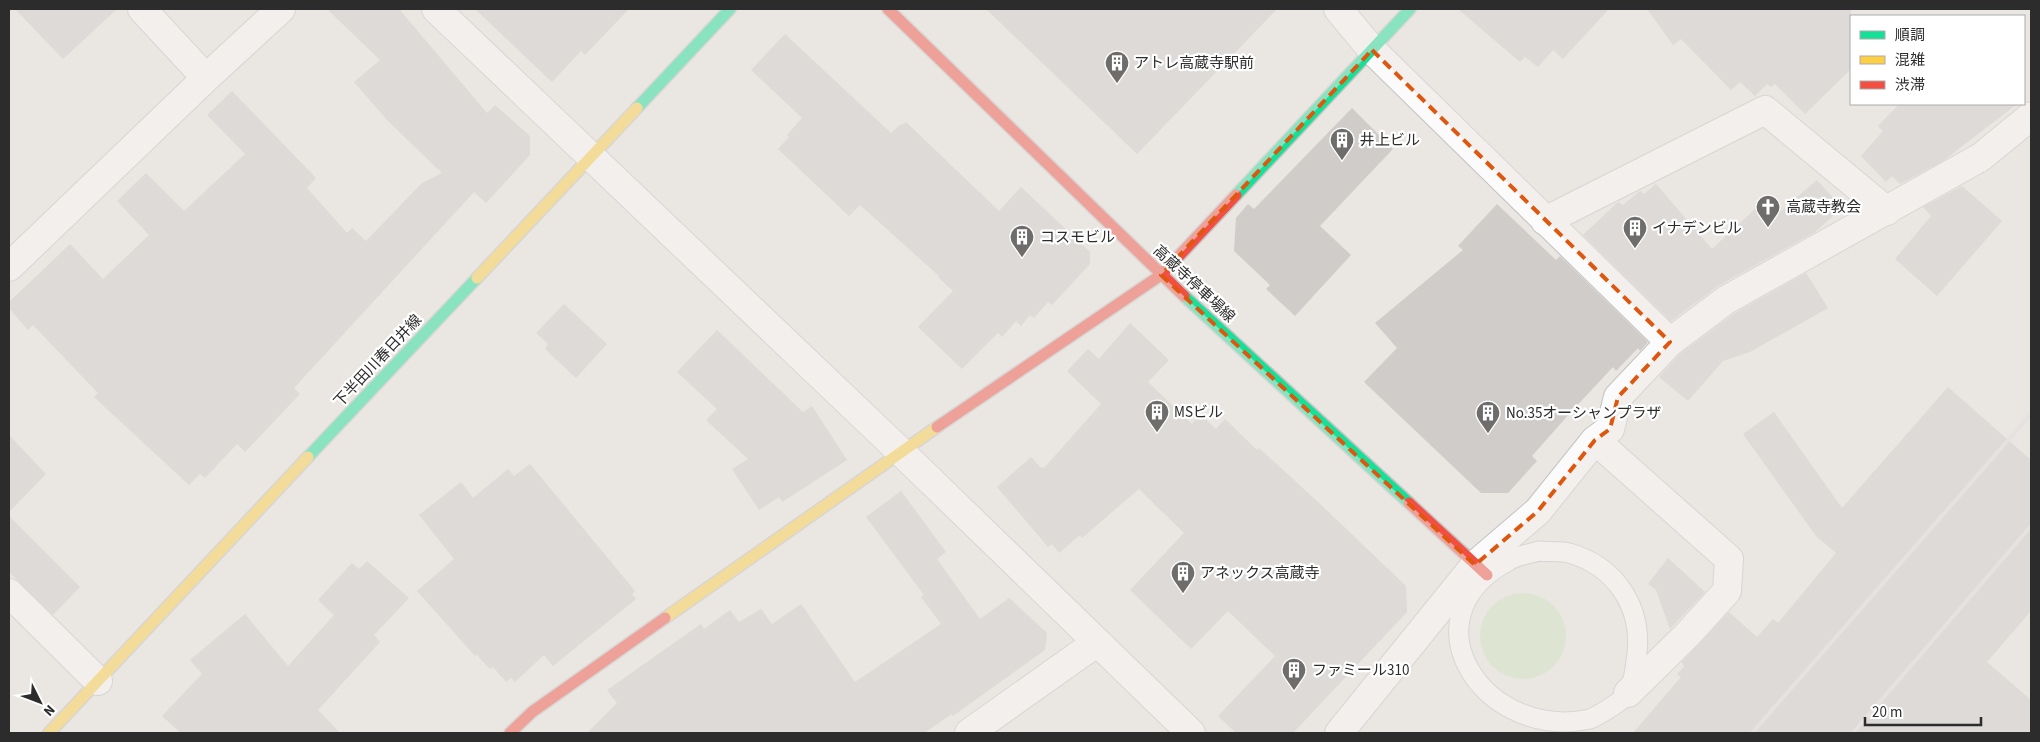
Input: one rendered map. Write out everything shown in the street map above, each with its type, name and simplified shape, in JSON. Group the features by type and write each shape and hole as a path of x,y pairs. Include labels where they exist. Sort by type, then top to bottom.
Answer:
{"main road":[{"name":"下半田川春日井線","path":"49,733 730,9"},
{"name":"高蔵寺停車場線","path":"888,9 1161,275 1481,570"},
{"path":"510,733 532,712 900,452 1161,275 1410,9"}],"street":[{"path":"142,9 206,78"},
{"path":"9,267 206,78 282,9"},
{"path":"436,9 1191,733"},
{"path":"1338,9 1372,50 1670,342"},
{"path":"1545,221 1765,110 1887,211"},
{"path":"1339,733 1481,570 1538,511 1595,440 1610,429 1618,397 1670,342 1726,300 1981,157 2031,116"},
{"path":"1595,440 1729,559 1727,591 1688,634 1628,693"},
{"path":"9,593 98,681"},
{"path":"969,733 1096,643"}],"lane":[{"path":"1539,551 1568,553 1595,564 1610,576 1617,582 1632,607 1638,635 1635,664 1628,693 1602,713 1576,727 1546,732 1516,726 1490,710 1470,687 1460,658 1459,628 1468,599 1481,570 1539,551"}],"highlighted area":[{"path":"1372,50 1670,342 1618,397 1610,429 1595,440 1538,511 1475,565 1161,275"}],"green space":[{"path":"1523,593 1539,596 1547,600 1559,612 1563,620 1566,636 1563,652 1559,660 1547,672 1539,676 1523,679 1507,676 1499,672 1487,660 1483,652 1480,636 1483,620 1487,612 1499,600 1507,596"}],"building":[{"path":"15,9 117,9 63,59"},
{"path":"327,9 399,9 487,113 495,105 530,136 530,155 486,203 474,192 294,388 300,394 245,452 237,444 205,478 200,474 189,485 94,397 98,393 33,325 28,330 9,308 9,302 70,244 103,279 149,235 117,201 146,173 184,211 245,154 207,115 232,91 316,178 307,188 347,233 352,228 366,241 422,183 442,173 388,121 354,82 380,60"},
{"path":"475,9 629,9 585,55 581,51 552,82"},
{"name":"アトレ高蔵寺駅前","path":"986,9 1277,9 1137,154"},
{"path":"1458,9 1609,9 1563,59 1553,50 1538,67 1525,57 1520,62"},
{"path":"1647,9 1851,9 1850,70 1805,114 1775,84 1771,87 1767,84 1755,96 1740,82 1731,90 1681,39 1673,45"},
{"path":"785,34 891,133 906,122 999,211 1021,187 1090,252 1090,264 1052,305 1048,302 1034,318 1030,315 1021,326 1016,321 1002,337 998,333 962,369 918,327 953,291 939,276 860,205 849,216 778,149 802,118 751,70"},
{"path":"1898,105 2016,105 1943,161 1900,184 1892,176 1886,182 1861,156 1883,131 1878,126"},
{"path":"1352,108 1393,149 1320,226 1351,255 1295,316 1266,289 1270,285 1234,251 1236,218 1248,204 1254,209"},
{"path":"1817,180 1842,208 1815,232 1718,286 1671,321 1583,235 1618,202 1623,205 1640,191 1644,194 1656,184 1712,249 1768,197 1781,211"},
{"path":"1962,186 2002,221 1937,296 1895,259 1931,216 1923,207"},
{"path":"1497,204 1556,260 1560,256 1648,342 1640,351 1638,348 1616,371 1613,367 1570,413 1532,456 1537,461 1508,493 1481,493 1364,382 1397,348 1375,323 1463,250 1458,246"},
{"path":"1806,273 1828,308 1750,352 1723,361 1688,401 1659,377 1680,354 1735,313"},
{"path":"564,304 607,344 576,378 545,349 548,344 536,333"},
{"path":"1130,323 1169,360 1148,382 1192,424 1200,414 1216,429 1225,419 1257,450 1259,448 1317,501 1406,586 1407,612 1293,733 1236,733 1218,716 1275,656 1228,611 1191,649 1130,590 1184,533 1139,489 1082,538 1080,535 1059,553 1052,544 1048,547 997,487 1031,457 1041,468 1044,468 1101,404 1067,371 1088,349 1099,359"},
{"path":"717,330 803,412 812,406 847,460 782,502 779,497 759,510 732,469 748,459 706,420 717,409 677,372"},
{"path":"1948,387 2031,460 2031,611 1987,662 2031,700 2031,733 1633,733 1681,677 1677,674 1684,667 1682,662 1729,612 1757,637 1773,619 1778,623 1836,553 1816,536 1743,434 1774,412 1842,508"},
{"path":"9,435 46,474 9,512"},
{"path":"530,464 635,591 632,594 636,599 553,666 544,655 515,682 511,678 506,682 493,667 490,669 476,654 475,656 417,591 454,559 419,515 461,482 473,498 508,469 514,476"},
{"path":"901,491 946,552 937,559 980,619 1009,598 1047,633 1045,650 953,716 952,714 924,733 587,733 617,703 607,690 701,624 704,629 730,610 739,622 761,609 772,624 801,604 855,682 941,624 921,597 924,595 866,517"},
{"path":"9,516 80,587 53,615 9,572"},
{"path":"1668,558 1705,592 1670,629 1656,590 1648,584"},
{"path":"367,561 409,598 374,635 380,642 318,710 340,733 181,733 162,716 202,674 190,660 245,614 288,666 334,615 318,600 352,563 359,569"}],"railway":[{"path":"1752,733 2031,414"},
{"path":"1853,733 2031,526"}],"traffic: fast":[{"path":"637,108 730,9"},
{"path":"1236,195 1410,9"},
{"path":"308,457 477,278"},
{"path":"1184,296 1409,503"}],"traffic: slow":[{"path":"477,278 637,108"},
{"path":"665,618 937,427"},
{"path":"49,733 308,457"}],"traffic: jam":[{"path":"888,9 1184,296"},
{"path":"937,427 1161,275 1236,195"},
{"path":"1409,503 1487,575"},
{"path":"510,733 532,712 665,618"}],"place":[{"name":"アトレ高蔵寺駅前","path":"1117,84"},
{"name":"井上ビル","path":"1342,161"},
{"name":"高蔵寺教会","path":"1768,228"},
{"name":"イナデンビル","path":"1635,249"},
{"name":"コスモビル","path":"1022,258"},
{"name":"MSビル","path":"1157,433"},
{"name":"No.35オーシャンプラザ","path":"1488,434"},
{"name":"アネックス高蔵寺","path":"1183,594"},
{"name":"ファミール310","path":"1294,691"}]}
